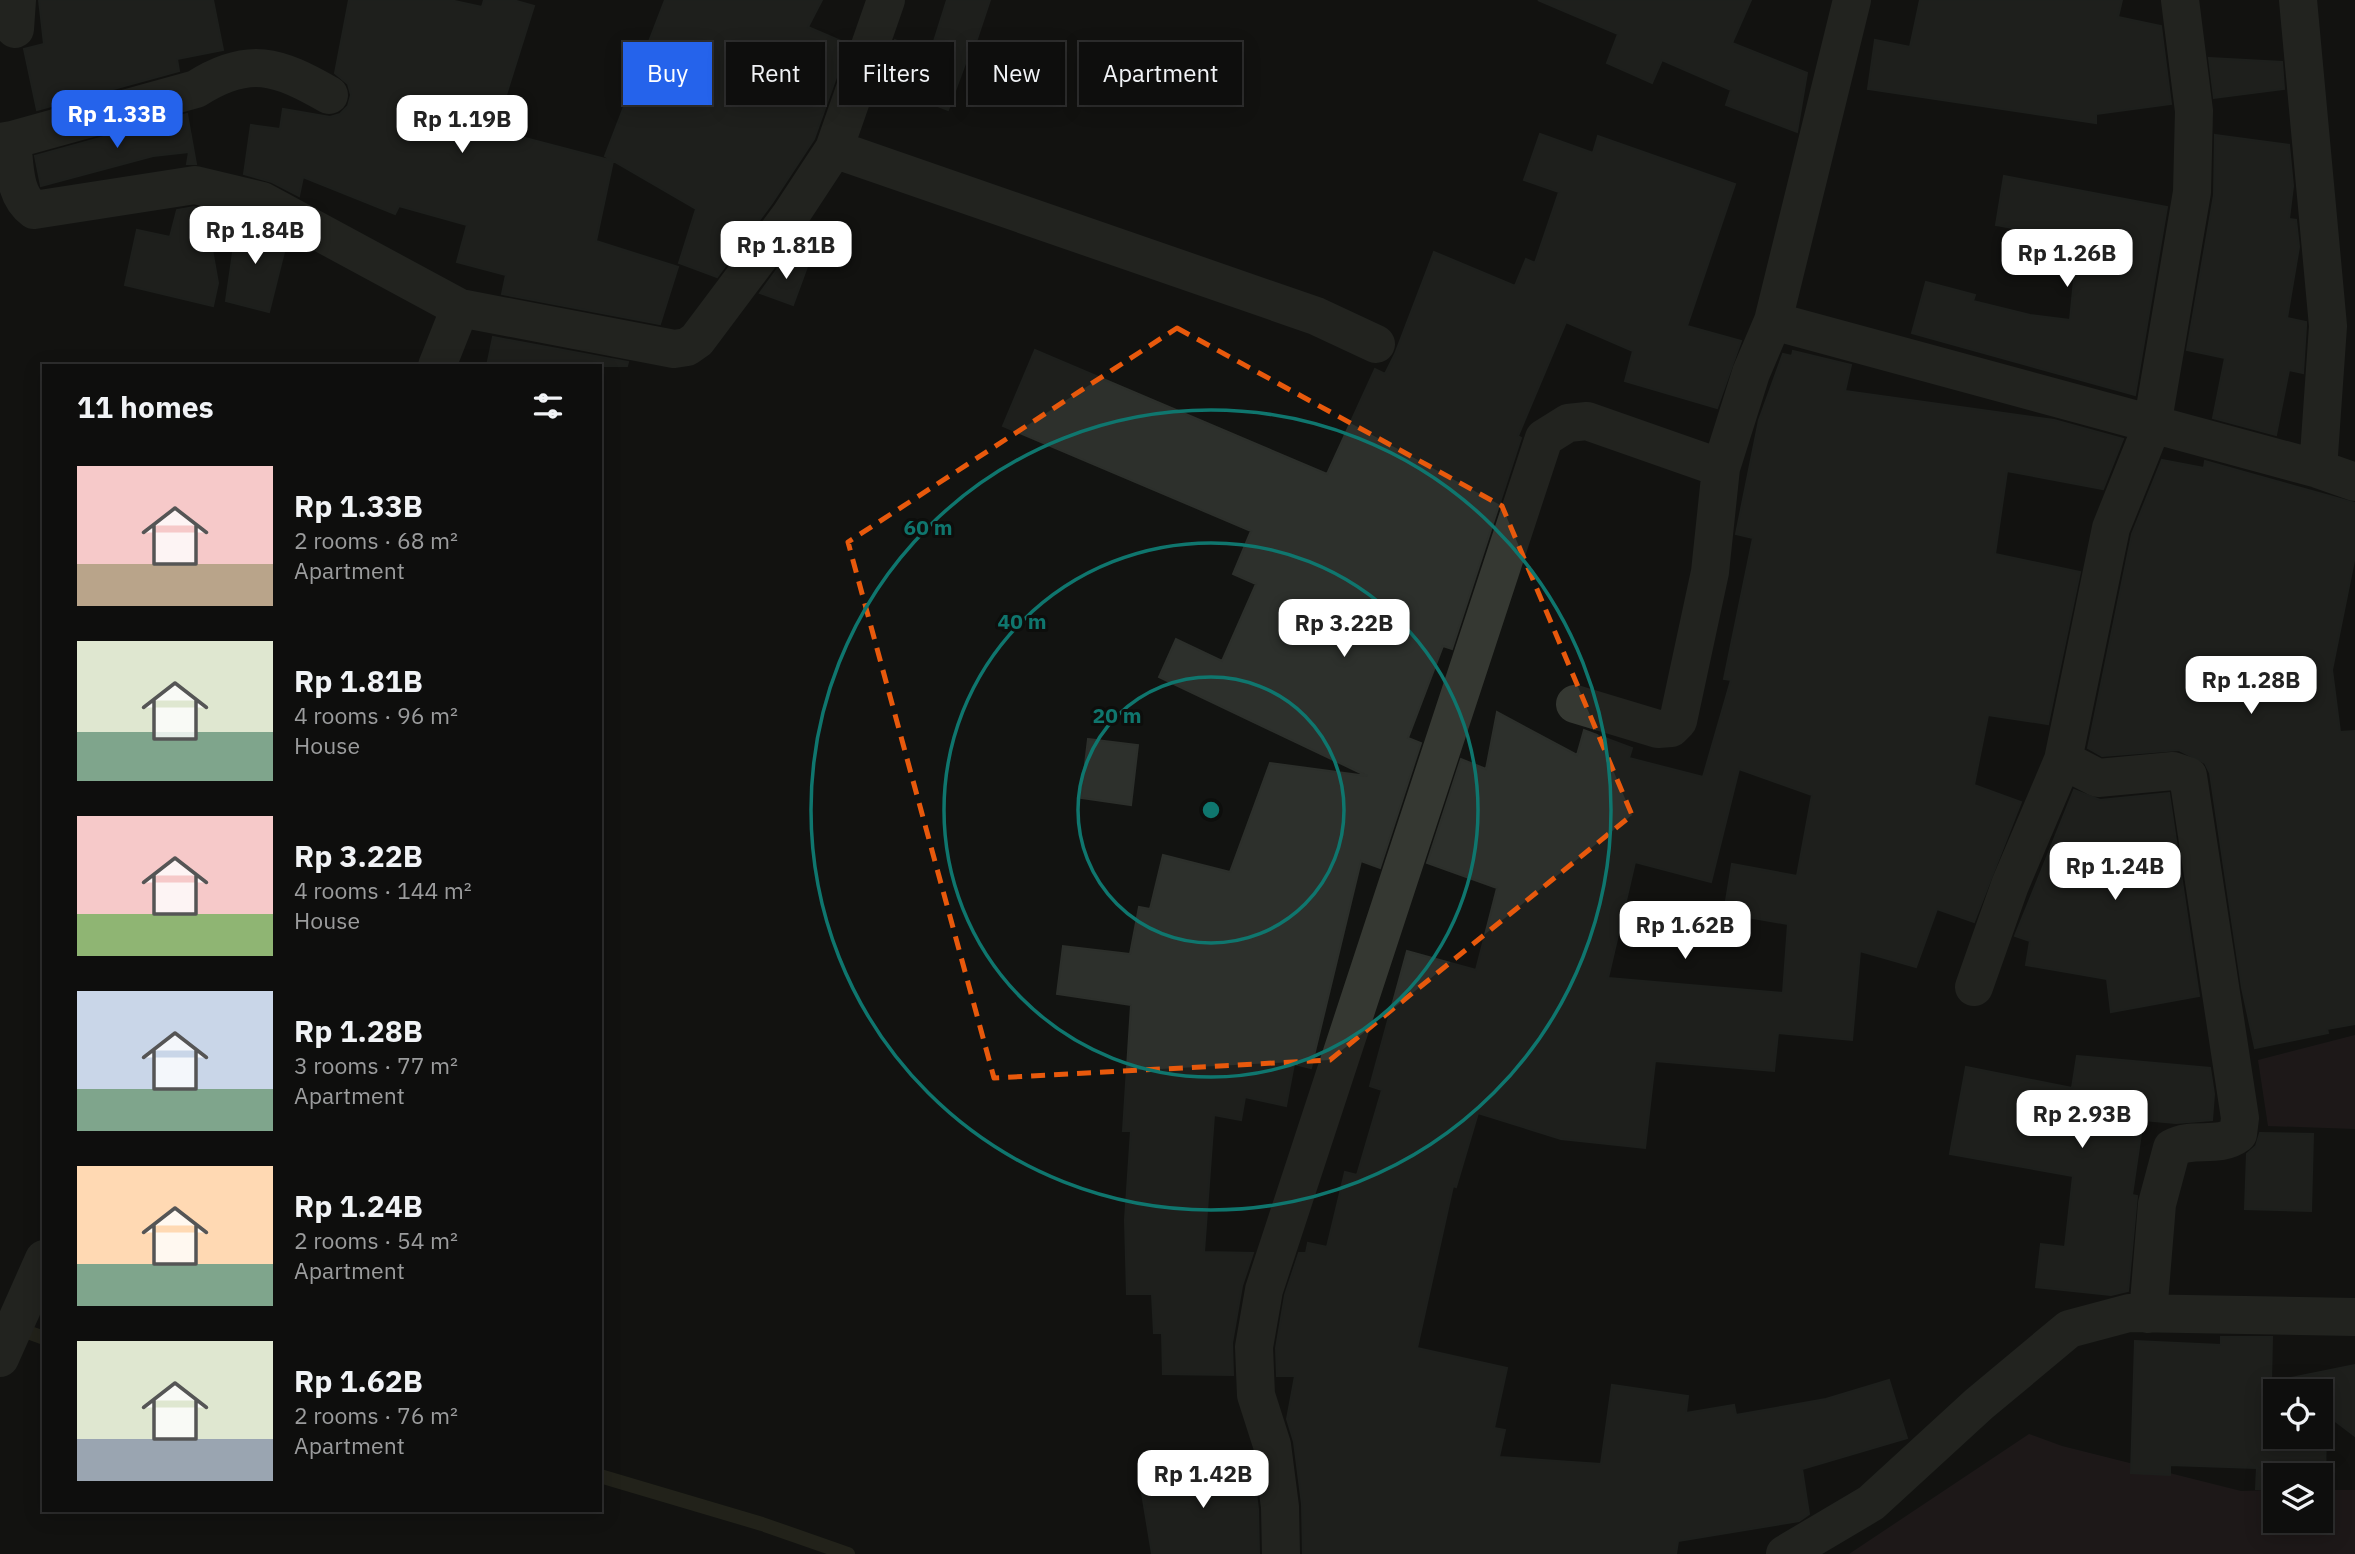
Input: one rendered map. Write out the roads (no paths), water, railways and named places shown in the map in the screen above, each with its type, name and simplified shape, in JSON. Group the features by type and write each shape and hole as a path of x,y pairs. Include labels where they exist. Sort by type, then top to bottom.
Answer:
{"street":[{"path":"329,95 291,74 271,68 240,70 217,75 196,89 6,141 19,190 24,202 34,210 195,185 262,201 460,308 674,349 687,347 705,329 753,261 790,216 834,149 887,0"},
{"path":"1575,704 1658,729 1671,727 1678,721 1710,572 1721,468 1751,373 1773,321 1853,0"},
{"path":"1974,987 2010,885 2063,760 2111,528 2152,426 2192,192 2194,111 2180,0"},
{"path":"2298,0 2328,326 2318,469"},
{"path":"834,149 1316,316 1376,344"},
{"path":"438,364 460,308"},
{"path":"1773,321 2318,469 2355,482"},
{"path":"1281,1554 1280,1507 1272,1445 1256,1395 1254,1347 1265,1290 1544,438 1568,423 1587,421 1721,468"},
{"path":"2063,760 2098,778 2174,771 2188,776 2238,1105 2238,1134 2227,1142 2182,1142 2172,1148 2157,1204 2148,1314"},
{"path":"0,1358 42,1263"},
{"path":"1785,1554 1871,1503 1979,1404 2069,1329 2129,1313 2355,1317"}],"waterway":[{"path":"14,1327 42,1337"},
{"path":"602,1477 762,1524 848,1554"}]}
